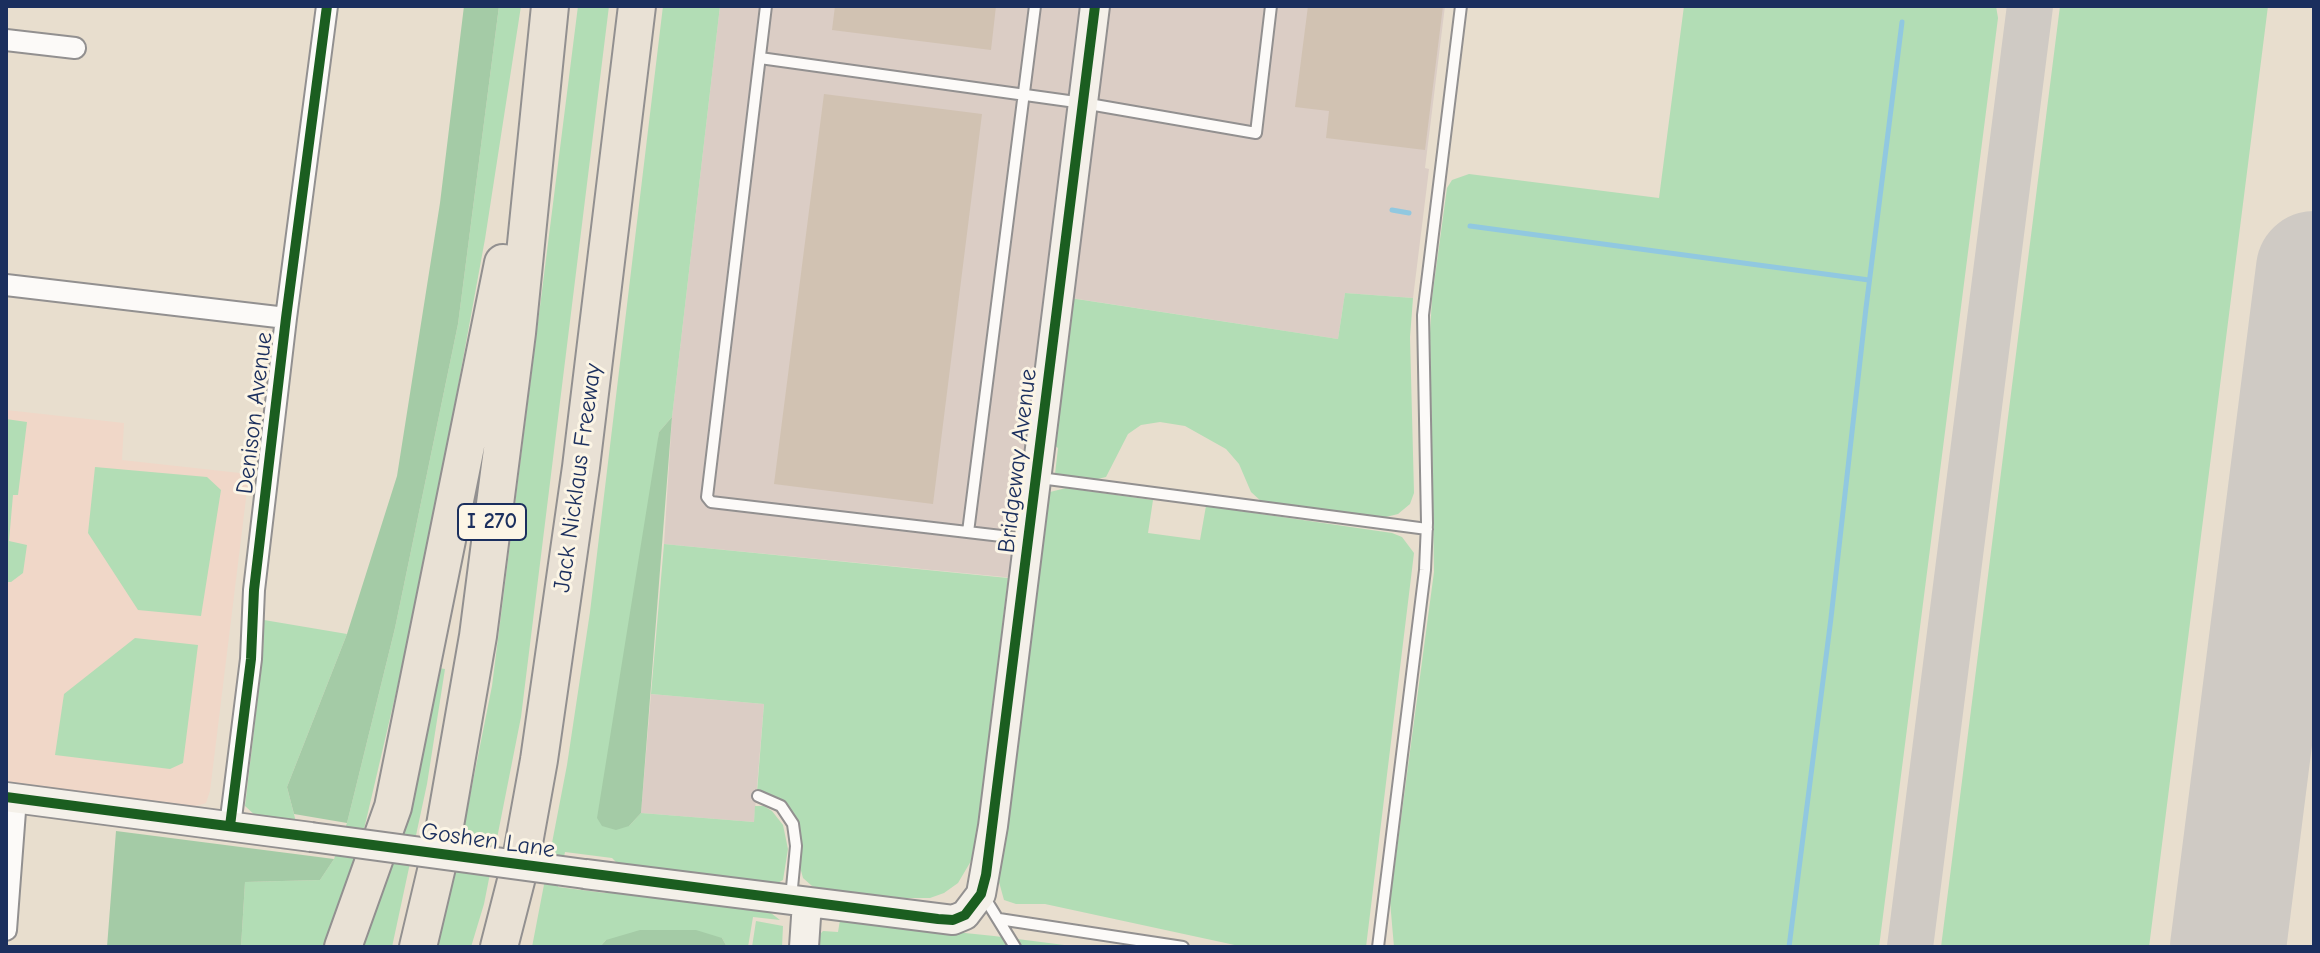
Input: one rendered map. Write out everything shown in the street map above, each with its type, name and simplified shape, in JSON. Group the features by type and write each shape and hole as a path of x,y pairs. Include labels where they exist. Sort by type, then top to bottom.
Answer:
{"highway":[{"name":"I 270","path":"418,947 440,854 478,636 517,333 550,6"},
{"name":"Jack Nicklaus Freeway","path":"499,947 520,865 539,760 581,467 637,6"},
{"path":"343,947 393,807 510,231 541,94"}],"street":[{"name":"Denison Avenue","path":"230,826 251,659 254,590 286,318 327,6"},
{"name":"Bridgeway Avenue","path":"973,904 993,826 1095,6"},
{"path":"6,40 75,48"},
{"path":"6,285 286,318"},
{"path":"6,930 11,798"},
{"name":"Goshen Lane","path":"11,798 938,919 953,920 973,904"},
{"path":"799,901 804,947"}],"lane":[{"path":"766,6 707,497 711,502 1029,539"},
{"path":"968,532 1035,6"},
{"path":"760,58 1083,103 1256,133 1271,6"},
{"path":"1378,947 1425,570 1423,315 1461,6"},
{"path":"1037,478 1427,529"},
{"path":"758,796 781,806 793,824 799,901"},
{"path":"973,904 999,919 1183,947"},
{"path":"999,919 1015,947"}],"shaded area":[{"path":"720,6 1445,6 1413,298 1345,293 1338,339 1071,298 1035,580 664,544 672,417"},
{"path":"6,410 124,423 122,460 249,474 210,791 206,803 190,808 6,785"},
{"path":"651,694 764,704 754,822 641,813"}],"green space":[{"path":"464,6 499,6 458,324 395,628 347,823 294,814 287,787 347,634 397,476 440,203"},
{"path":"499,6 521,6 485,239 423,577 365,825 325,947 241,947 245,882 320,880 334,859 347,823 395,628 458,324"},
{"path":"578,6 609,6 521,717 484,904 471,947 436,947 451,891 492,686"},
{"path":"663,6 720,6 672,417 659,432 629,826 641,813 754,822 755,806 764,806 783,825 788,849 783,880 763,885 618,864 612,858 565,852 558,887 605,893 613,887 767,910 780,920 753,917 748,947 727,947 722,938 606,940 600,947 532,947 567,765 590,612"},
{"path":"1684,6 1996,6 1998,18 1879,947 1394,947 1390,901 1434,572 1430,333 1447,188 1452,180 1469,174 1659,198"},
{"path":"2060,6 2268,6 2149,947 1941,947"},
{"path":"1345,293 1413,298 1410,337 1414,493 1410,504 1398,514 1382,518 1262,502 1251,492 1239,464 1226,449 1185,426 1160,422 1141,425 1128,434 1106,477 1089,481 1055,474 1058,448 1052,444 1070,298 1338,339"},
{"path":"672,417 641,813 629,826 616,830 602,826 597,818 659,432"},
{"path":"6,419 27,422 18,495 13,495 9,541 27,545 23,573 11,582 6,582"},
{"path":"95,467 207,477 221,490 201,616 138,610 88,533"},
{"path":"1066,488 1153,500 1148,533 1200,540 1206,506 1392,533 1402,537 1414,553 1366,947 1244,947 1045,904 1016,904 1004,900 999,882 1046,493"},
{"path":"664,544 1008,578 978,825 971,861 958,883 930,898 905,898 821,889 803,878 800,867 802,839 792,812 770,795 757,792 764,704 651,694"},
{"path":"264,620 347,634 287,787 297,826 257,817 245,806 263,654"},
{"path":"135,638 198,645 183,763 170,769 55,755 64,694"},
{"path":"433,667 445,669 427,784 392,947 356,947"},
{"path":"116,831 334,859 320,880 245,882 241,947 107,947"},
{"path":"840,920 1080,947 817,947 823,931 838,932"},
{"path":"756,921 783,926 782,947 752,947"},
{"path":"640,930 696,930 722,938 727,947 600,947 606,940"}],"building":[{"path":"835,6 996,6 991,50 832,30"},
{"path":"1308,6 1443,6 1425,150 1326,138 1329,111 1295,107"},
{"path":"824,94 982,114 933,504 774,484"}],"waterway":[{"path":"1789,947 1902,22"},
{"path":"1392,210 1409,213"},
{"path":"1470,226 1869,280"}],"taxiway":[{"path":"1910,947 2030,6"}],"runway":[{"path":"2228,947 2314,269"}],"cycle path":[{"path":"230,826 251,659 254,590 286,318 327,6"},
{"path":"6,797 938,919 953,920 965,915 981,894 986,875 1095,6"}]}
